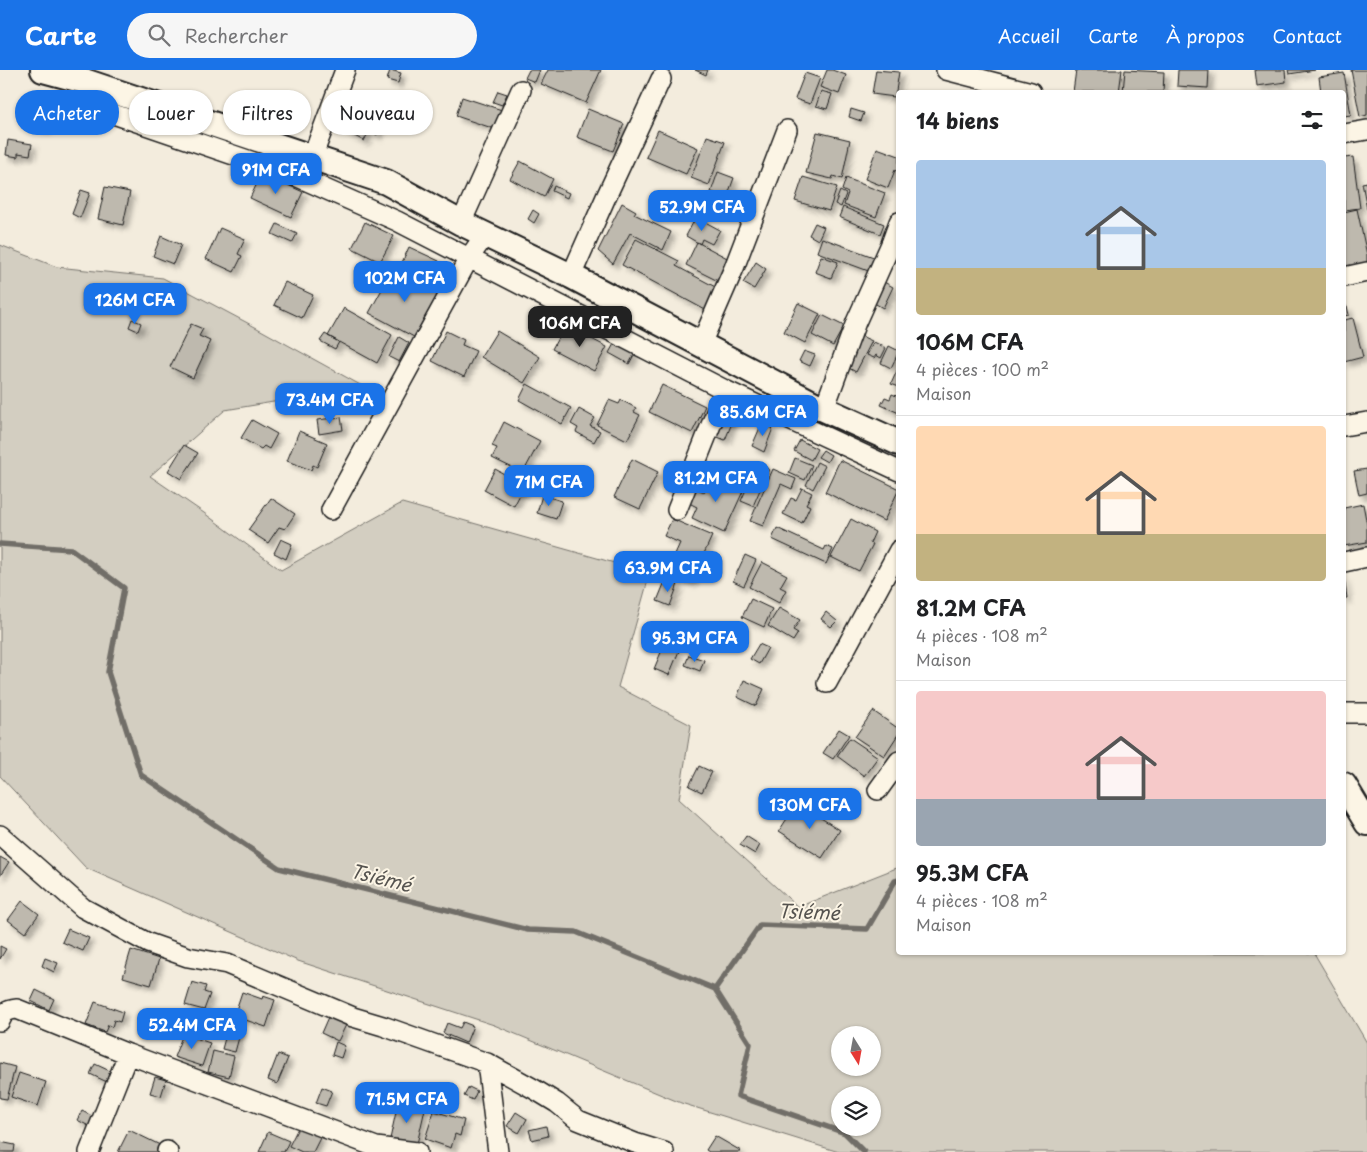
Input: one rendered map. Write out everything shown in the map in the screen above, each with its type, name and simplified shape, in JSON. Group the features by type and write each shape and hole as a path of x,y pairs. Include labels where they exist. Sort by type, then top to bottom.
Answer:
{"main road":[{"path":"43,70 84,81 386,182 461,223 571,276 824,409 896,442"},
{"path":"1346,788 1367,823"}],"street":[{"path":"312,158 345,70"},
{"path":"946,70 1023,90"},
{"path":"571,276 661,79"},
{"path":"84,81 96,108 298,177 397,221 725,390 896,470"},
{"path":"461,223 521,90"},
{"path":"701,344 734,268 787,130"},
{"path":"1346,134 1367,130"},
{"path":"824,409 856,322 896,230"},
{"path":"330,510 469,258 485,235"},
{"path":"1346,277 1367,272"},
{"path":"677,510 725,390"},
{"path":"1346,426 1367,422"},
{"path":"827,682 896,556"},
{"path":"1346,562 1367,557"},
{"path":"1346,713 1367,712"},
{"path":"878,790 896,765"},
{"path":"0,835 83,908 148,944 188,957 227,964 353,1017 487,1063 557,1103 578,1120 636,1147 664,1152"},
{"path":"0,1021 4,1013 17,1009 128,1054 376,1149 418,1152"},
{"path":"89,1152 128,1054"},
{"path":"487,1063 498,1152"}],"shaded area":[{"path":"0,245 57,267 163,278 364,387 225,410 150,476 281,570 402,503 650,573 618,687 691,725 679,799 798,907 896,868 896,955 1315,955 1367,1043 1367,1152 839,1152 681,1103 494,1025 298,961 86,868 0,776"}],"building":[{"path":"390,70 401,73 398,83 387,80"},
{"path":"529,70 540,70 535,82 525,78"},
{"path":"548,70 601,70 586,103 541,84"},
{"path":"695,70 708,70 706,75"},
{"path":"827,70 846,75 839,94 820,87"},
{"path":"876,70 899,72 895,97 872,94"},
{"path":"1076,70 1122,70 1119,90 1073,90"},
{"path":"1125,70 1164,72 1163,90 1123,90"},
{"path":"1178,70 1209,70 1208,88 1177,86"},
{"path":"1255,70 1285,70 1286,82 1257,86"},
{"path":"1288,70 1315,70 1289,74"},
{"path":"1351,70 1367,70 1367,115 1360,117"},
{"path":"805,73 820,78 810,104 795,99"},
{"path":"1344,73 1351,115 1346,116 1346,90 1321,90 1319,77"},
{"path":"498,91 507,94 502,105 493,102"},
{"path":"821,91 832,94 827,109 816,106"},
{"path":"462,97 505,111 498,130 456,116"},
{"path":"588,109 624,124 613,151 577,137"},
{"path":"851,109 864,113 861,121 849,117"},
{"path":"658,130 698,148 686,174 646,157"},
{"path":"817,132 850,140 842,179 833,176 832,179 806,173"},
{"path":"353,135 367,135 364,141"},
{"path":"707,136 725,142 709,185 691,178"},
{"path":"8,140 32,144 30,155 18,153 18,157 6,155"},
{"path":"877,148 896,155 896,170 888,188 865,179"},
{"path":"1353,157 1360,208 1346,210 1346,158"},
{"path":"520,161 553,179 544,197 510,179"},
{"path":"718,172 734,178 727,197 711,192"},
{"path":"262,173 303,192 291,217 250,198"},
{"path":"803,177 837,187 829,211 795,201"},
{"path":"846,178 885,193 876,217 844,205 848,193 842,190"},
{"path":"1367,182 1367,209 1362,183"},
{"path":"554,186 569,193 567,198 552,191"},
{"path":"105,187 130,192 123,225 98,219"},
{"path":"81,190 90,193 80,218 72,214"},
{"path":"840,191 846,194 841,207 835,204"},
{"path":"622,203 636,211 634,214 671,232 663,250 630,233 613,264 598,251"},
{"path":"843,207 884,224 880,234 839,217"},
{"path":"1357,209 1367,255 1367,273 1346,278 1346,212"},
{"path":"533,210 539,214 534,223 528,219"},
{"path":"696,217 720,230 712,244 702,239 700,244 686,236"},
{"path":"365,222 394,236 380,262 352,248"},
{"path":"815,223 824,227 818,240 809,235"},
{"path":"277,224 297,234 292,243 272,234"},
{"path":"220,228 245,239 238,254 242,256 234,272 206,259"},
{"path":"161,236 181,245 173,264 153,256"},
{"path":"822,238 879,259 874,273 817,252"},
{"path":"636,239 679,261 676,266 721,290 709,312 622,265"},
{"path":"697,242 729,259 718,281 686,265"},
{"path":"409,247 439,261 430,281 400,267"},
{"path":"821,256 838,262 831,278 815,272"},
{"path":"756,262 766,269 754,289 743,283"},
{"path":"392,271 427,290 433,280 443,285 414,337 369,313"},
{"path":"285,282 313,295 302,318 274,305"},
{"path":"884,282 893,287 883,308 874,303"},
{"path":"798,303 820,314 805,343 784,332"},
{"path":"1346,306 1349,315 1346,316"},
{"path":"344,308 392,335 377,363 328,336"},
{"path":"822,315 844,326 833,346 812,335"},
{"path":"1353,318 1363,357 1346,361 1346,320"},
{"path":"132,319 141,323 138,331 129,327"},
{"path":"191,324 203,329 199,336 210,341 193,378 170,367"},
{"path":"565,325 607,347 594,371 552,349"},
{"path":"446,331 464,340 462,345 476,351 464,377 432,361"},
{"path":"497,331 540,357 524,383 481,357"},
{"path":"325,334 339,342 335,349 320,341"},
{"path":"861,336 872,341 856,372 845,366"},
{"path":"399,337 409,343 399,362 389,357"},
{"path":"615,342 635,353 629,364 609,353"},
{"path":"874,342 886,348 881,358 876,355 874,358 867,355"},
{"path":"889,346 896,350 896,357 891,368 881,363"},
{"path":"804,351 815,355 810,366 799,361"},
{"path":"896,373 896,386 891,384"},
{"path":"527,384 571,408 562,424 519,400"},
{"path":"662,385 705,406 692,433 649,412"},
{"path":"892,394 896,396 896,412 881,405 885,397 890,399"},
{"path":"609,400 619,404 621,400 636,408 634,412 640,415 627,440 597,425"},
{"path":"579,409 595,418 590,426 600,431 594,442 576,432 578,428 571,424"},
{"path":"723,414 734,418 725,440 715,436"},
{"path":"341,417 343,430 319,434 317,420"},
{"path":"252,420 277,434 269,449 264,446 261,449 241,438"},
{"path":"504,422 540,441 523,473 492,458 497,448 492,446"},
{"path":"762,423 773,428 764,452 752,446"},
{"path":"299,431 327,443 317,467 313,465 311,470 287,461"},
{"path":"800,440 817,449 811,460 794,451"},
{"path":"184,445 198,453 181,479 168,471"},
{"path":"823,450 831,455 827,462 818,457"},
{"path":"795,458 812,465 805,480 789,473"},
{"path":"632,459 658,472 640,509 614,497"},
{"path":"840,460 896,488 896,495 884,521 825,492"},
{"path":"817,462 825,466 813,489 806,485"},
{"path":"757,464 769,469 753,506 741,501"},
{"path":"495,469 525,485 514,506 484,490"},
{"path":"773,469 796,479 792,489 781,484 763,526 750,521"},
{"path":"1367,469 1367,493 1359,495 1354,471"},
{"path":"715,476 744,489 724,533 692,518 697,507 687,502 693,487 704,492 708,482 712,484"},
{"path":"802,488 812,493 806,504 810,506 802,523 783,514 791,498 796,500"},
{"path":"542,495 562,501 556,519 537,513"},
{"path":"271,498 295,514 285,529 279,527 268,543 248,530"},
{"path":"1363,504 1367,525 1367,542 1346,546 1346,508"},
{"path":"672,519 712,536 691,582 667,572 680,543 664,536"},
{"path":"851,519 875,532 870,543 873,544 859,571 831,557"},
{"path":"777,528 824,550 826,546 833,549 826,564 772,539"},
{"path":"281,539 292,544 286,559 274,553"},
{"path":"745,555 756,560 744,586 733,581"},
{"path":"762,562 787,575 780,587 786,590 779,603 749,587"},
{"path":"666,579 678,584 670,606 657,601"},
{"path":"751,599 772,609 764,627 742,617"},
{"path":"779,608 800,620 793,630 798,633 793,641 768,626"},
{"path":"826,612 837,621 831,627 821,619"},
{"path":"759,644 768,648 759,664 750,659"},
{"path":"664,645 679,651 669,675 654,669"},
{"path":"689,655 704,660 700,671 685,665"},
{"path":"744,680 764,689 756,706 737,697"},
{"path":"873,711 896,727 896,738 884,756 855,737"},
{"path":"839,729 849,735 833,759 823,753"},
{"path":"850,738 878,757 864,776 837,756"},
{"path":"699,766 712,772 702,792 689,786"},
{"path":"797,803 840,830 822,858 779,831"},
{"path":"746,836 760,845 755,854 740,845"},
{"path":"0,857 9,862 0,876"},
{"path":"22,901 39,914 25,933 8,920"},
{"path":"68,929 89,938 83,951 62,942"},
{"path":"0,946 6,949 0,959"},
{"path":"131,950 159,959 151,985 123,977"},
{"path":"45,958 58,963 54,972 42,966"},
{"path":"192,982 206,986 204,992 210,994 204,1010 185,1005"},
{"path":"36,990 54,999 49,1010 31,1001"},
{"path":"242,992 262,999 263,996 275,1000 266,1027 234,1016"},
{"path":"95,1002 123,1012 120,1022 114,1020 112,1027 108,1025 105,1032 86,1025"},
{"path":"328,1017 346,1025 338,1041 321,1033"},
{"path":"463,1022 473,1026 466,1043 443,1033 447,1023 460,1028"},
{"path":"228,1027 241,1030 235,1052 222,1049"},
{"path":"183,1034 210,1043 202,1066 174,1057"},
{"path":"336,1042 345,1046 341,1058 332,1055"},
{"path":"213,1051 234,1056 229,1077 208,1072"},
{"path":"278,1054 288,1058 277,1084 268,1080"},
{"path":"0,1063 15,1067 7,1099 0,1098"},
{"path":"95,1064 112,1072 107,1082 90,1074"},
{"path":"19,1073 46,1082 38,1106 11,1097"},
{"path":"155,1077 166,1080 161,1096 150,1093"},
{"path":"399,1085 408,1089 405,1094 396,1090"},
{"path":"322,1087 332,1091 326,1106 316,1103"},
{"path":"469,1087 477,1091 473,1100 464,1096"},
{"path":"398,1103 425,1109 417,1144 390,1139"},
{"path":"82,1111 94,1117 89,1126 77,1120"},
{"path":"434,1111 464,1120 460,1136 455,1134 451,1148 425,1139"},
{"path":"516,1112 527,1119 519,1133 507,1126"},
{"path":"299,1126 321,1136 313,1152 302,1152 289,1146"},
{"path":"546,1126 548,1136 532,1140 529,1130"},
{"path":"129,1130 162,1146 159,1152 118,1152"},
{"path":"268,1132 289,1141 284,1152 259,1152"},
{"path":"715,1136 741,1151 709,1152 706,1150"},
{"path":"0,1142 15,1145 14,1152 0,1152"}],"waterway":[{"name":"Tsiémé","path":"0,544 71,549 124,588 108,672 141,775 279,868 528,930 576,932 715,989 760,925 867,929 896,881"},
{"path":"715,989 750,1044 738,1096 845,1133 864,1152"}]}
